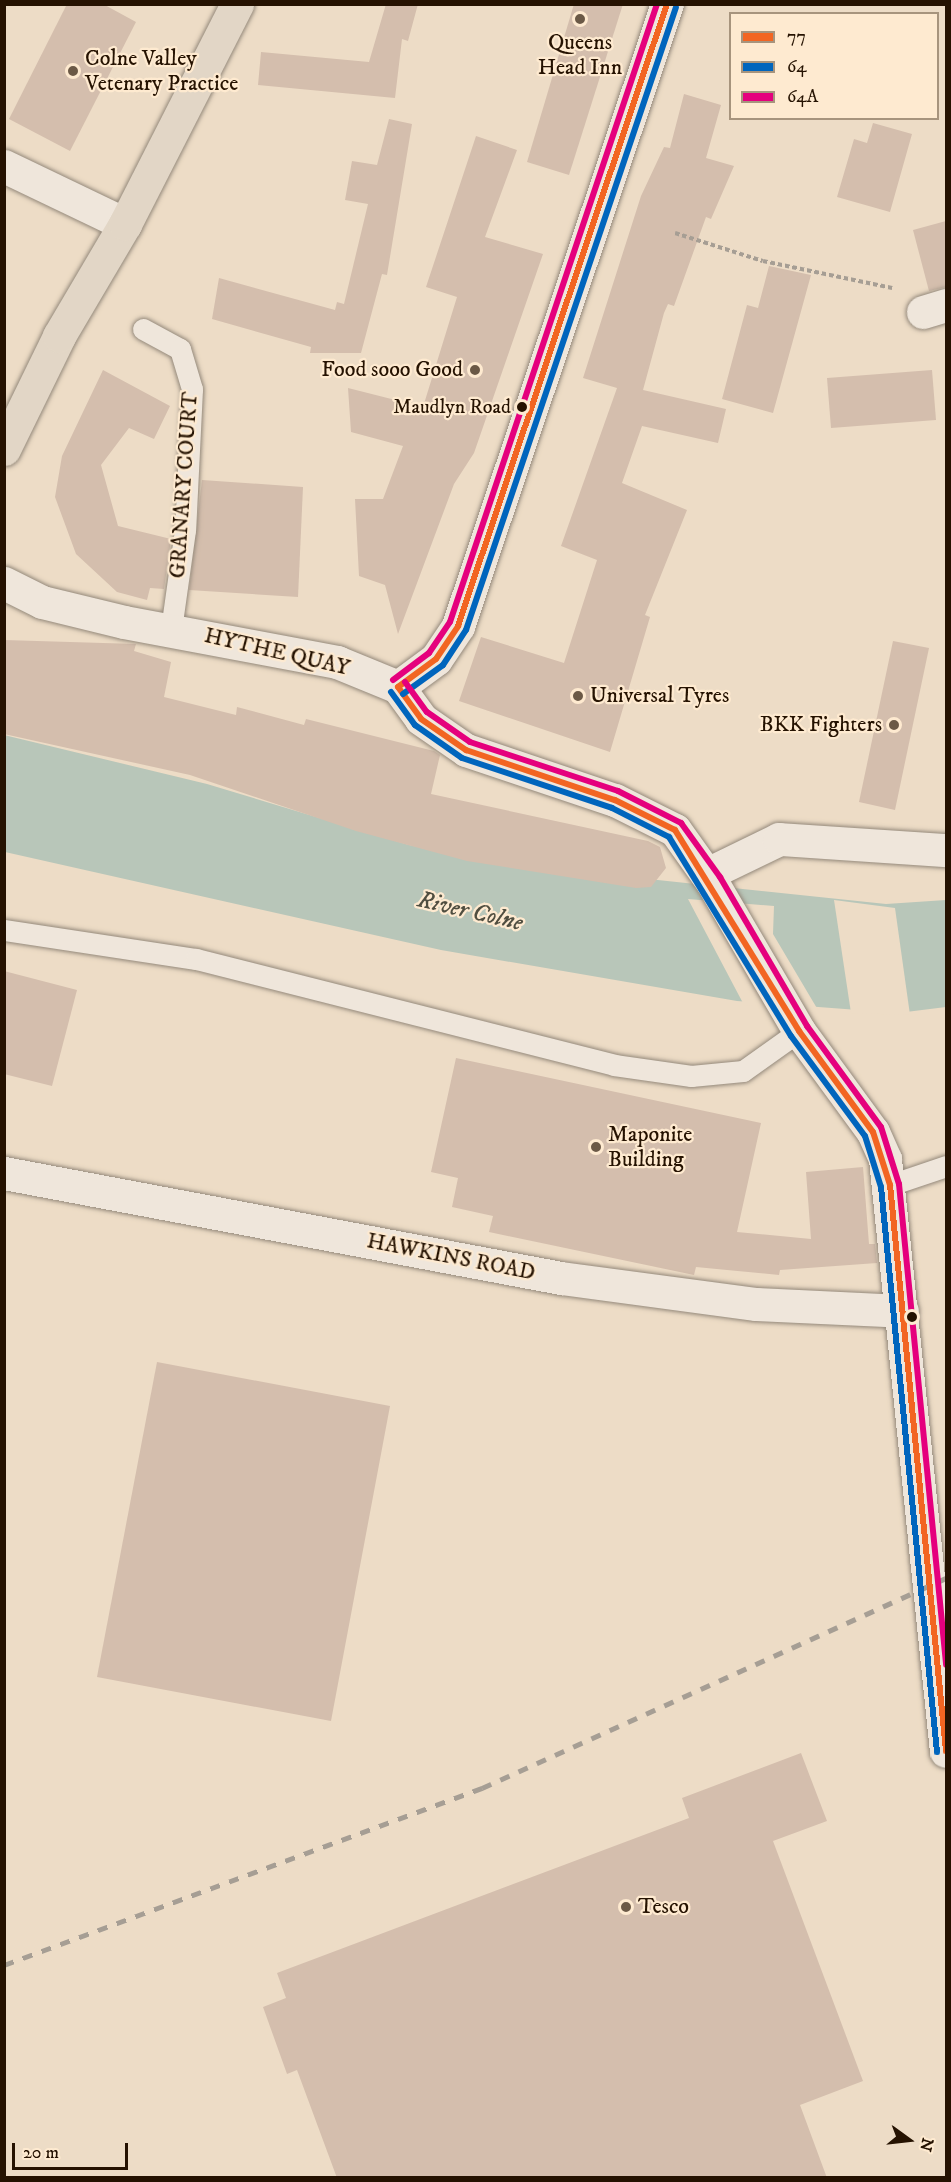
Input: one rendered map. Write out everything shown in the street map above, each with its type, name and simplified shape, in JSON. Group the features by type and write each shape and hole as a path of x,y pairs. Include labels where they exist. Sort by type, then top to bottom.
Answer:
{"main road":[{"path":"4,449 59,336 125,225 237,4"}],"street":[{"path":"667,4 458,626 436,659 398,687 421,719 466,750 615,800 675,830 710,878 793,1020 873,1132 890,1185 946,1751"},
{"path":"4,166 125,225"},
{"name":"HYTHE QUAY","path":"4,584 42,602 337,663 398,687"},
{"path":"710,878 779,839 946,850"},
{"name":"HAWKINS ROAD","path":"4,1173 561,1278 756,1304 902,1311"}],"lane":[{"name":"GRANARY COURT","path":"143,329 180,349 192,389 185,530 171,629"},
{"path":"4,930 196,959 614,1065 691,1076 742,1071 793,1020"},
{"path":"890,1185 946,1166"}],"path":[{"path":"675,233 763,261 892,288"}],"water":[{"name":"River Colne","path":"4,735 207,784 409,845 516,865 886,904 946,900 946,1007 898,1013 737,1001 441,950 5,852"}],"pier":[{"path":"688,899 774,906 773,934 818,1010 744,1005"},
{"path":"834,900 895,908 910,1015 851,1013"}],"building":[{"name":"Colne Valley Vetenary Practice","path":"67,4 103,4 136,22 70,151 9,119"},
{"path":"386,4 418,4 408,41 402,39 395,98 258,85 261,52 369,62"},
{"path":"574,4 623,4 569,175 527,162"},
{"path":"684,94 721,105 706,158 734,166 711,219 706,217 674,306 668,304 664,313 643,390 726,409 718,443 642,426 622,483 687,510 645,615 650,617 610,752 459,701 481,637 564,663 597,560 561,546 617,388 583,378 641,196 664,147 670,148"},
{"path":"389,119 412,124 387,275 382,274 361,353 310,353 311,347 212,319 219,278 335,310 337,302 344,304 368,204 345,200 352,161 377,165"},
{"path":"873,123 912,134 890,212 837,197 854,139 867,143"},
{"path":"476,136 517,150 485,237 543,254 474,453 454,484 398,634 385,585 359,576 355,499 383,499 403,446 351,432 348,388 423,407 457,297 426,287"},
{"path":"946,221 946,287 929,291 913,230"},
{"path":"769,266 811,275 773,413 722,399 747,305 758,308"},
{"path":"103,370 170,406 154,439 129,428 101,465 118,526 171,539 164,589 150,588 147,600 117,592 76,554 55,497 62,456"},
{"path":"932,370 936,420 831,428 827,378"},
{"path":"202,480 303,487 298,597 189,590"},
{"path":"4,640 136,644 134,651 171,662 164,697 236,715 237,707 304,725 306,719 434,751 440,755 431,794 648,841 660,847 666,868 651,887 636,888 467,861 356,831 190,775 4,734"},
{"name":"BKK Fighters","path":"893,641 929,648 895,810 859,802"},
{"path":"4,971 77,990 52,1086 4,1074"},
{"name":"Maponite Building","path":"456,1058 761,1123 737,1232 811,1239 806,1172 863,1167 869,1244 875,1244 877,1263 780,1270 779,1275 696,1267 694,1275 489,1232 493,1216 452,1207 458,1178 431,1172"},
{"path":"157,1362 390,1406 331,1721 97,1677"},
{"name":"Tesco","path":"801,1753 827,1821 773,1841 863,2081 800,2105 827,2178 337,2178 297,2070 287,2074 263,2007 286,1998 277,1973 689,1818 682,1798"}],"railway":[{"path":"4,1965 482,1788 946,1578"}],"transit line":[{"name":"64A","path":"393,680 429,653 450,622 657,4"},
{"name":"77","path":"398,687 436,659 458,626 667,4"},
{"name":"64","path":"403,694 443,665 466,630 676,7"},
{"name":"64A","path":"405,682 427,712 470,742 618,791 681,823 720,877 807,1026 881,1127 899,1184 946,1665"},
{"name":"77","path":"398,687 421,719 466,750 615,800 675,830 799,1031 873,1132 890,1185 946,1751"},
{"name":"64","path":"391,692 415,725 462,758 612,808 669,837 791,1036 865,1136 881,1187 937,1752"}],"place":[{"name":"Queens Head Inn","path":"580,19"},
{"name":"Colne Valley Vetenary Practice","path":"73,71"},
{"name":"Food sooo Good","path":"475,370"},
{"name":"Maudlyn Road","path":"522,407"},
{"name":"Universal Tyres","path":"578,696"},
{"name":"BKK Fighters","path":"894,725"},
{"name":"Maponite Building","path":"596,1147"},
{"name":"Tesco","path":"626,1907"}]}
